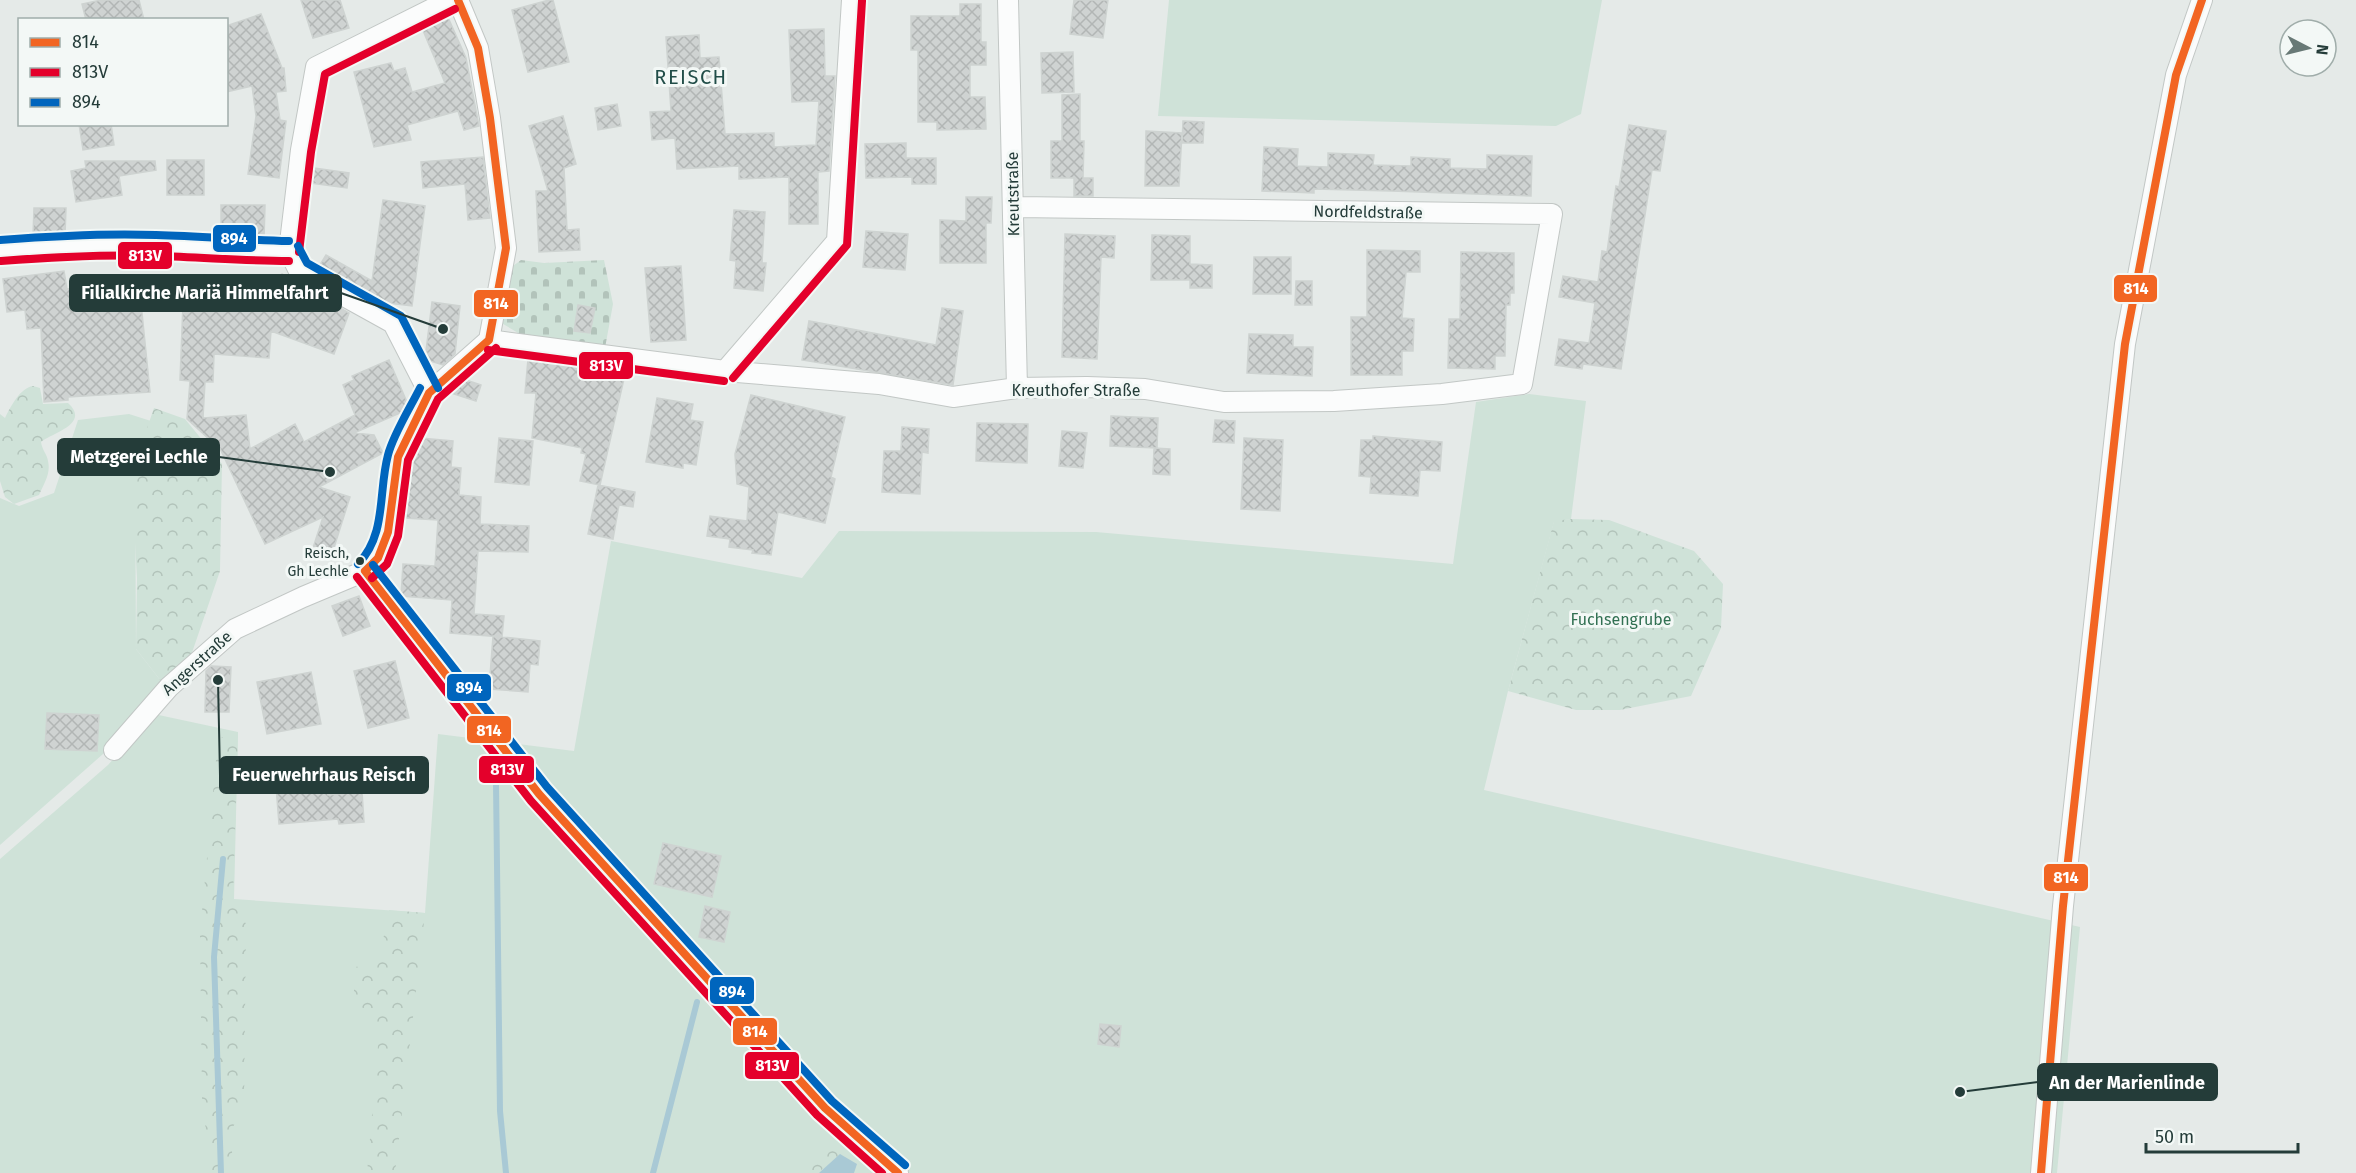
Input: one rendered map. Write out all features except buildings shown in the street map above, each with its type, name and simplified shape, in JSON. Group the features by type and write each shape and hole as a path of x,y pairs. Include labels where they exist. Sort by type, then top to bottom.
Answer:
{"street":[{"path":"429,393 393,323 299,271 290,251 301,150 316,67 450,0"},
{"path":"458,0 478,48 490,118 506,248 489,340 429,393 398,457 388,532 378,558 365,571 539,794 825,1108 897,1173"},
{"path":"725,371 837,241 852,0"},
{"name":"Kreutstraße","path":"1008,0 1017,388"},
{"path":"2041,1173 2066,882 2125,344 2176,75 2202,0"},
{"name":"Nordfeldstraße","path":"1013,207 1551,214 1522,384"},
{"path":"0,251 46,247 155,245 290,251"},
{"name":"Kreuthofer Straße","path":"489,340 725,371 879,384 953,398 1017,388 1087,387 1145,389 1224,402 1334,401 1422,395 1522,384"},
{"name":"Angerstraße","path":"114,750 169,687 235,630 303,597 365,571"}],"green space":[{"path":"1169,0 1602,0 1581,114 1556,126 1158,116"},
{"path":"521,260 544,263 604,260 613,304 605,348 525,337 498,321 509,269"},
{"path":"33,386 40,388 43,404 68,403 74,410 75,417 67,427 41,442 49,470 39,495 14,504 5,497 0,481 0,414 5,418 20,394"},
{"path":"1529,394 1586,401 1571,519 1554,522 1484,790 2080,927 2057,1173 0,1173 0,859 108,765 154,714 238,732 234,899 425,913 438,734 574,751 611,541 802,578 839,531 1096,532 1453,564 1476,402"},
{"path":"154,408 185,419 222,464 220,571 185,673 164,685 136,649 137,578 133,507 135,463"},
{"path":"129,414 151,421 135,463 136,649 164,685 103,754 0,845 0,498 19,506 54,493 78,420"},
{"name":"Fuchsengrube","path":"1609,520 1694,551 1723,584 1721,628 1691,696 1620,710 1576,710 1508,691 1554,521"},
{"path":"238,732 233,899 246,924 244,1109 231,1130 233,1173 211,1173 202,1098 200,933 218,739"},
{"path":"389,910 425,913 395,1173 367,1173 378,1045 370,1017 354,997 354,967 378,965"},
{"path":"828,1134 877,1167 874,1173 854,1173 857,1164 827,1163 819,1173 809,1173"}],"water":[{"path":"840,1154 857,1164 854,1173 819,1173"}],"waterway":[{"path":"496,783 500,1111 506,1173"},
{"path":"221,1173 214,957 223,859"},
{"path":"653,1173 697,1002"}],"transit line":[{"name":"814","path":"365,571 378,558 388,532 398,457 429,393 489,340 506,248 490,118 478,48 458,0"},
{"name":"814","path":"2041,1173 2063,906 2125,344 2176,75 2202,0"},
{"name":"813V","path":"733,378 847,245 862,1"},
{"name":"813V","path":"299,252 311,152 325,74 455,9"},
{"name":"894","path":"0,240 117,234 289,241"},
{"name":"894","path":"298,246 307,263 401,316 438,388"},
{"name":"813V","path":"1,261 117,255 289,261"},
{"name":"813V","path":"372,578 387,564 398,536 408,460 438,399 496,348"},
{"name":"813V","path":"488,350 724,381"},
{"name":"894","path":"358,564 374,540 378,526 390,447 420,388"},
{"name":"894","path":"373,565 547,787 832,1101 905,1165"},
{"name":"814","path":"365,571 539,794 825,1108 898,1173"},
{"name":"813V","path":"357,577 531,801 817,1115 882,1173"}],"place":[{"name":"Filialkirche Mariä Himmelfahrt","path":"443,329"},
{"name":"Metzgerei Lechle","path":"330,472"},
{"name":"Reisch, Gh Lechle","path":"360,561"},
{"name":"Feuerwehrhaus Reisch","path":"218,680"},
{"name":"An der Marienlinde","path":"1960,1092"}],"district":[{"name":"REISCH","path":"691,77"}]}
